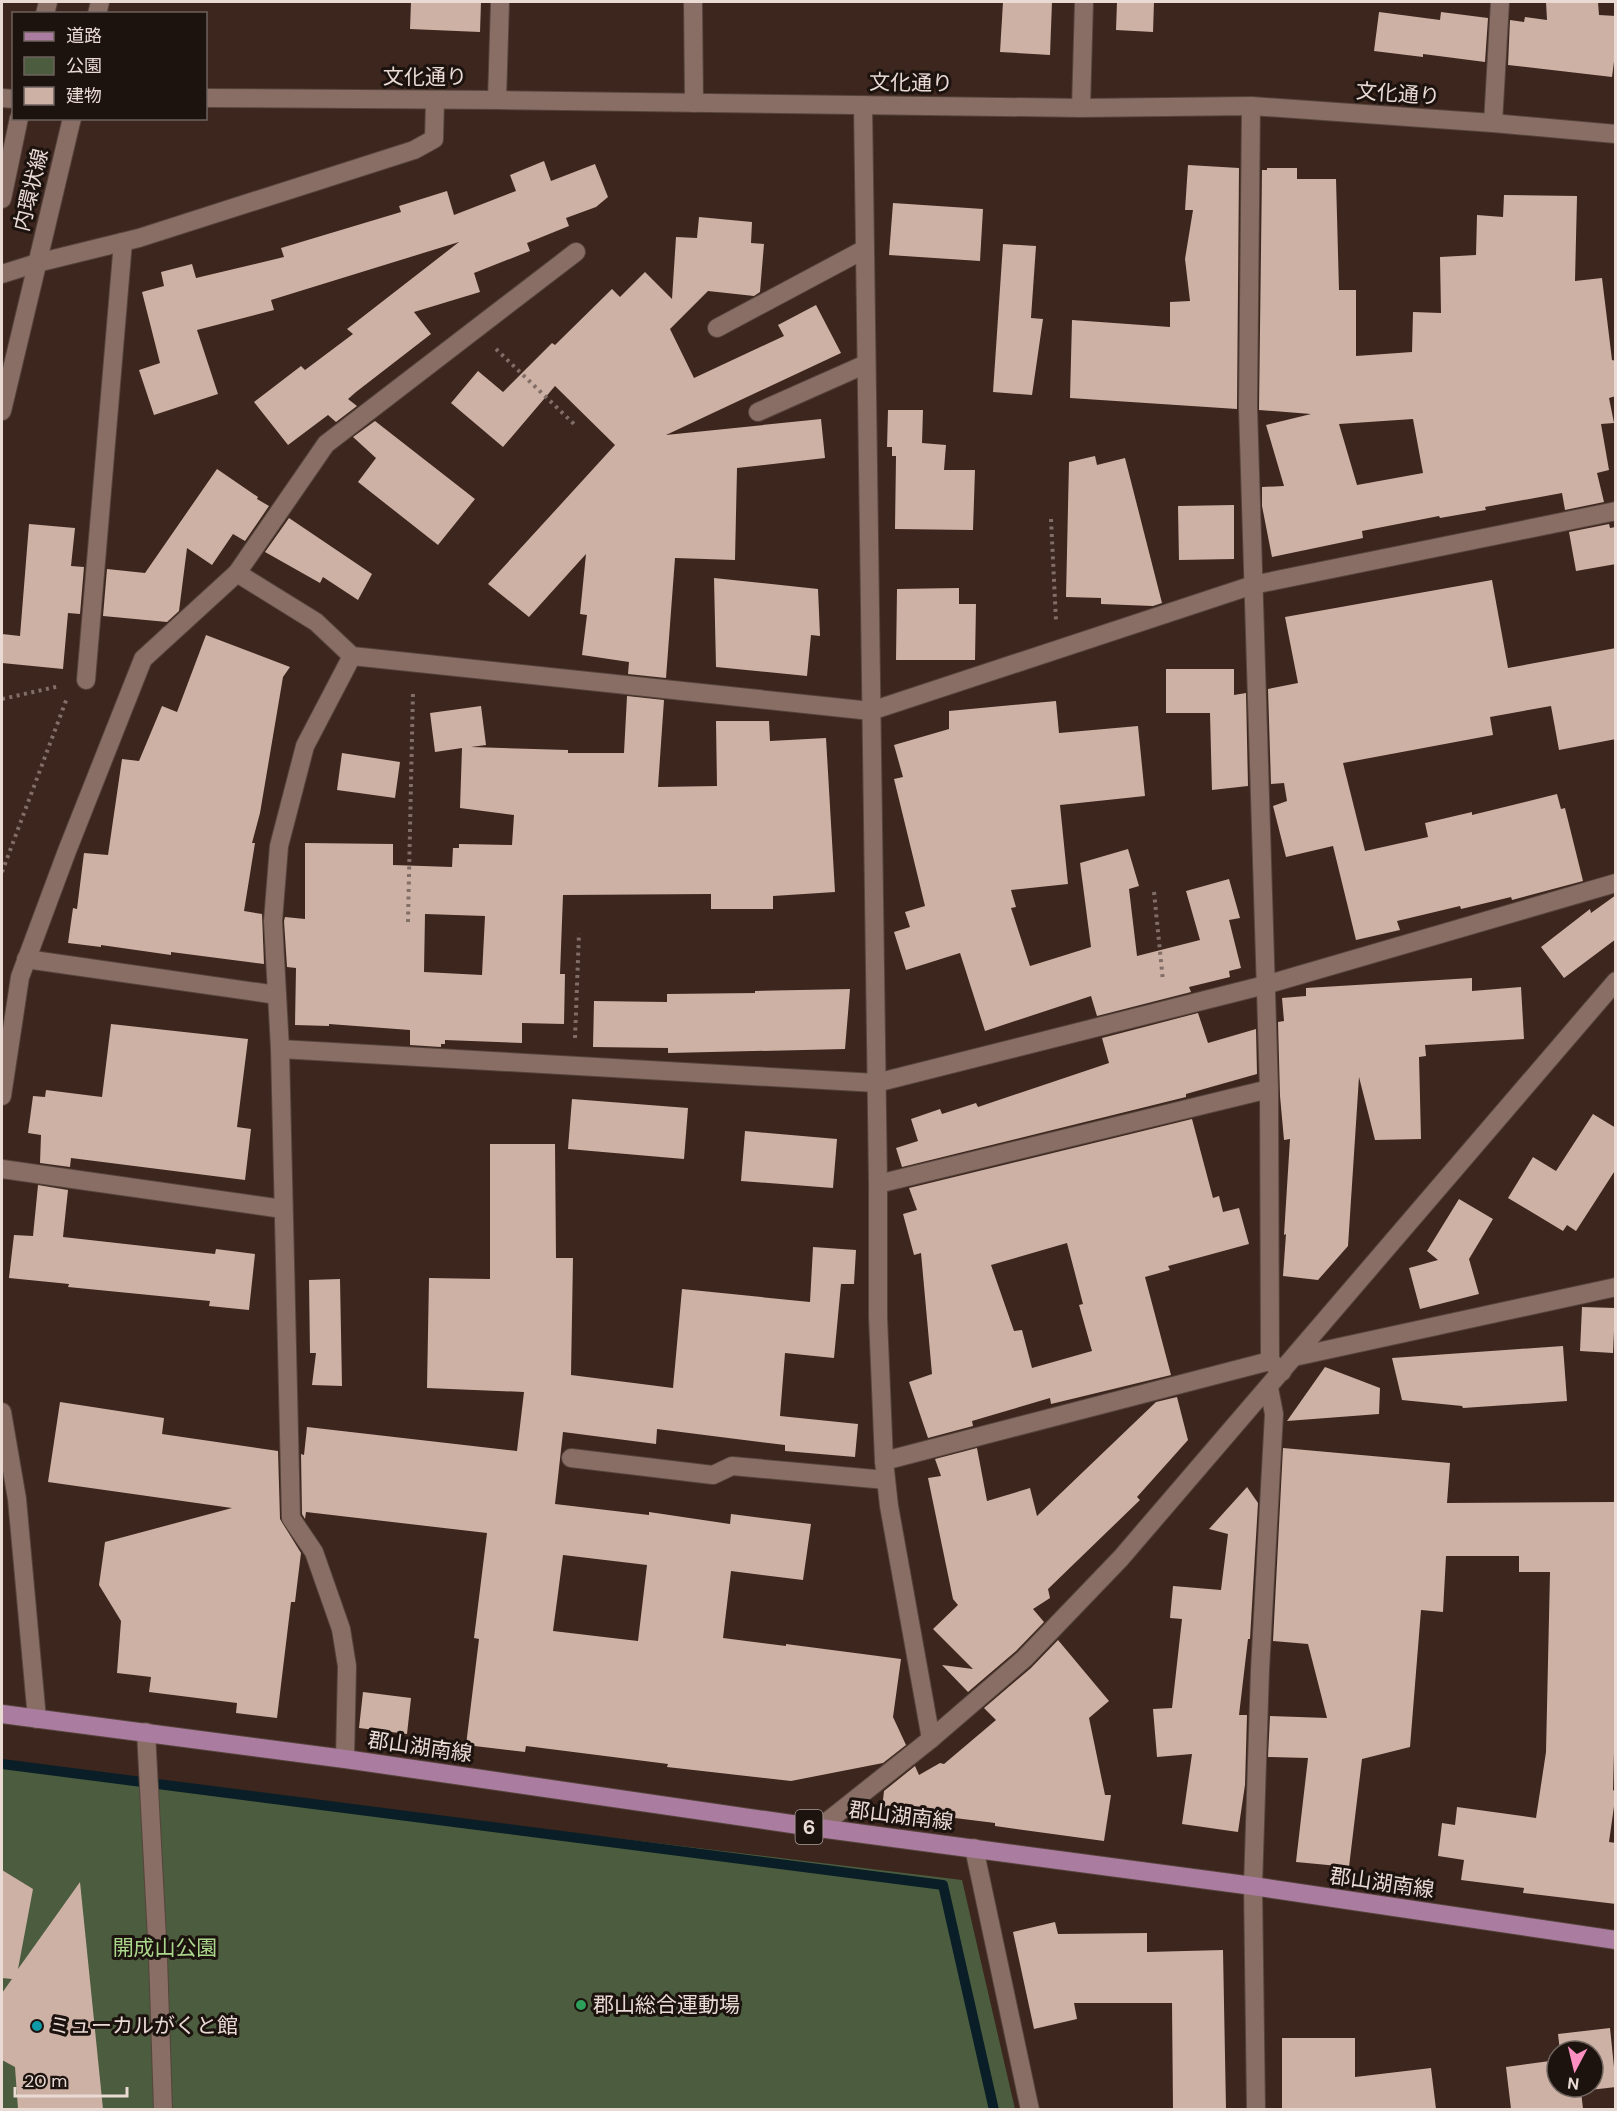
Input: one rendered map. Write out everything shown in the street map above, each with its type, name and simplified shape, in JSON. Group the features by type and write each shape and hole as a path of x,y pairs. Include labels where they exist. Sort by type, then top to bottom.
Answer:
{"main road":[{"name":"郡山湖南線","path":"2,1714 345,1759 819,1828 1253,1886 1616,1940"}],"street":[{"path":"497,100 500,2"},
{"path":"693,2 694,103"},
{"path":"1081,108 1084,2"},
{"path":"1493,123 1500,2"},
{"name":"文化通り","path":"207,98 1081,108 1251,106 1616,134"},
{"path":"2,274 123,242 414,150 434,139 435,100"},
{"path":"863,105 879,1184 878,1317 884,1461 889,1506 931,1739"},
{"path":"819,1828 931,1739 1024,1659 1121,1558 1269,1388 1276,1367 1248,407 1251,106"},
{"name":"内環状線","path":"2,199 19,120"},
{"name":"内環状線","path":"2,411 72,120"},
{"path":"86,681 123,242"},
{"path":"717,328 865,249"},
{"path":"2,1096 20,976 75,829 143,659 237,573 326,444 576,252"},
{"path":"758,412 866,364"},
{"path":"237,573 316,622 352,656 871,711 1253,585 1616,511"},
{"path":"345,1759 347,1666 340,1629 314,1552 291,1518 280,1049 273,921 279,846 305,746 352,656"},
{"path":"280,1049 876,1083 1265,985 1616,883"},
{"path":"26,959 276,995"},
{"path":"1294,1357 1616,981"},
{"path":"879,1184 1269,1089"},
{"path":"2,1169 283,1209"},
{"path":"884,1461 1276,1367 1294,1357 1616,1287"},
{"path":"1256,2109 1253,1886 1260,1670 1274,1414 1269,1388"},
{"path":"2,1412 17,1499 37,1719"},
{"path":"571,1458 713,1475 732,1466 886,1480"},
{"path":"146,1732 158,1958 163,2109"},
{"path":"974,1848 1030,2109"}],"path":[{"path":"476,329 574,424"},
{"path":"1051,519 1057,650"},
{"path":"408,922 414,663"},
{"path":"2,872 68,694"},
{"path":"1154,892 1166,1010"},
{"path":"574,1066 579,933"}],"green space":[{"name":"開成山公園","path":"2,1764 962,1880 1015,2109 2,2110"}],"building":[{"path":"411,2 481,2 480,32 410,29"},
{"path":"1003,2 1052,2 1050,55 1000,52"},
{"path":"1117,2 1154,2 1153,32 1116,30"},
{"path":"1546,2 1598,2 1599,15 1616,16 1616,46 1612,77 1508,65 1510,20 1524,22 1525,17 1547,20"},
{"path":"1379,12 1440,20 1441,12 1488,18 1485,62 1423,54 1423,57 1374,51"},
{"path":"544,161 551,181 595,164 608,197 596,207 566,218 569,226 527,243 530,251 474,273 480,292 414,312 431,334 348,399 357,406 336,422 328,415 288,445 254,402 301,366 305,370 353,334 347,329 459,242 271,300 274,310 197,330 218,394 154,415 139,370 160,363 142,292 164,286 161,272 192,264 196,278 284,257 281,248 401,212 399,206 447,191 454,215 516,191 510,175"},
{"path":"1188,165 1239,168 1237,409 1070,398 1072,320 1170,327 1170,302 1190,301 1185,259 1193,210 1185,210"},
{"path":"1267,168 1297,168 1297,179 1336,179 1339,290 1356,290 1356,356 1412,352 1413,312 1441,313 1440,257 1476,255 1477,215 1503,217 1504,195 1577,196 1575,281 1602,278 1612,360 1616,361 1616,396 1609,398 1614,423 1601,424 1609,470 1597,473 1604,502 1565,510 1562,493 1485,507 1486,510 1440,518 1439,516 1362,531 1363,538 1272,557 1262,506 1262,487 1284,486 1266,425 1311,414 1259,410 1262,170 1267,170","holes":["1413,419 1423,473 1357,485 1339,424"]},
{"path":"893,203 983,209 980,261 889,255"},
{"path":"699,217 752,222 751,243 764,244 760,292 754,296 708,291 670,329 694,378 784,336 778,325 816,305 841,353 666,435 821,419 825,458 737,468 735,560 675,558 666,678 628,674 629,662 582,655 587,615 580,614 586,554 529,617 488,584 615,445 555,386 503,447 451,403 478,371 503,392 552,343 555,345 612,289 620,297 645,272 672,299 676,237 697,238"},
{"path":"1003,244 1036,246 1031,318 1043,319 1032,395 993,392"},
{"path":"888,410 923,410 922,443 946,445 944,470 975,470 973,530 895,529 896,456 892,456 892,447 887,447"},
{"path":"375,421 475,499 438,545 358,482 376,458 353,437"},
{"path":"1095,456 1097,465 1125,458 1162,603 1153,606 1101,604 1101,598 1066,597 1069,462"},
{"path":"217,469 269,506 245,541 233,534 212,565 187,548 179,611 167,622 103,616 107,569 145,573"},
{"path":"1234,505 1234,559 1179,560 1178,506"},
{"path":"289,518 372,574 358,600 323,577 320,583 265,552"},
{"path":"29,524 75,528 71,566 84,567 80,614 68,613 63,669 2,663 2,634 20,636"},
{"path":"1609,524 1610,528 1616,527 1616,564 1576,571 1569,532"},
{"path":"714,578 818,589 820,636 811,635 807,676 716,667"},
{"path":"1492,580 1508,668 1616,648 1616,739 1559,750 1551,706 1490,717 1493,735 1343,763 1365,851 1428,837 1425,823 1472,812 1472,815 1557,794 1561,809 1565,808 1583,881 1512,900 1511,897 1461,909 1460,906 1397,921 1400,930 1356,940 1333,846 1286,857 1273,806 1287,801 1284,783 1271,784 1268,689 1298,683 1285,617"},
{"path":"959,588 959,604 976,604 975,660 896,660 897,589"},
{"path":"206,635 290,667 283,677 260,813 252,843 255,843 244,911 262,914 264,964 171,952 171,955 101,945 101,947 68,943 73,908 77,909 84,853 108,855 122,759 139,761 162,706 177,712"},
{"path":"1166,669 1234,669 1234,695 1246,693 1248,786 1212,790 1210,713 1166,713"},
{"path":"627,696 664,700 658,787 717,786 716,721 769,721 770,741 826,738 835,892 773,896 773,909 711,909 711,894 563,895 560,974 565,974 564,1024 522,1023 522,1043 445,1040 445,1044 441,1044 441,1047 410,1045 410,1030 329,1024 329,1026 295,1025 296,968 287,967 284,921 285,917 305,919 305,843 393,844 393,865 452,867 453,848 459,848 459,844 512,845 514,815 460,808 462,748 435,752 430,713 481,706 486,745 471,747 568,750 568,753 624,753","holes":["425,914 485,916 482,975 424,972"]},
{"path":"1056,701 1059,733 1138,726 1145,796 1060,805 1068,884 1011,890 1016,907 1011,908 1030,966 1091,947 1080,863 1128,849 1139,886 1129,889 1137,956 1200,940 1186,891 1229,879 1240,918 1229,920 1241,968 1229,971 1230,977 1189,987 1191,992 1097,1016 1091,996 985,1031 960,953 906,970 894,932 910,927 905,912 925,906 894,779 903,777 894,745 949,729 949,711"},
{"path":"342,753 400,762 395,798 337,790"},
{"path":"1616,895 1616,939 1564,978 1541,947 1590,909 1591,913"},
{"path":"1472,978 1472,991 1521,987 1524,1039 1425,1045 1426,1056 1419,1057 1421,1139 1375,1140 1359,1077 1348,1246 1318,1280 1283,1276 1290,1139 1284,1140 1280,1096 1278,1022 1284,1021 1282,998 1306,996 1306,988"},
{"path":"850,989 845,1049 668,1053 668,1048 593,1047 594,1001 667,1002 667,994"},
{"path":"1198,1013 1208,1043 1256,1029 1257,1074 1186,1094 1186,1097 902,1167 896,1148 918,1141 911,1119 940,1109 942,1114 976,1103 978,1107 1109,1063 1102,1038"},
{"path":"111,1024 248,1039 237,1127 251,1129 245,1180 71,1158 70,1167 40,1163 41,1135 28,1133 33,1096 45,1097 46,1090 102,1097"},
{"path":"572,1099 688,1108 684,1159 568,1149"},
{"path":"1593,1114 1616,1128 1616,1169 1576,1231 1567,1225 1563,1231 1508,1198 1533,1157 1556,1171"},
{"path":"1192,1119 1213,1198 1219,1196 1223,1212 1239,1208 1249,1244 1168,1266 1170,1270 1145,1277 1171,1375 1051,1404 1050,1398 972,1421 973,1426 928,1438 909,1382 932,1374 921,1253 914,1255 903,1214 917,1210 909,1188","holes":["1067,1243 1083,1304 1079,1305 1092,1351 1032,1368 1022,1330 1014,1331 991,1265"]},
{"path":"745,1131 837,1139 833,1188 741,1181"},
{"path":"490,1144 555,1144 556,1258 573,1258 571,1375 673,1388 682,1289 810,1302 813,1247 856,1250 854,1284 841,1284 834,1358 785,1353 780,1416 858,1424 855,1457 785,1451 785,1445 657,1429 656,1444 563,1432 555,1504 649,1515 649,1512 730,1524 731,1514 811,1524 803,1580 731,1571 723,1638 901,1659 893,1717 906,1745 883,1763 791,1781 667,1767 668,1764 526,1746 525,1752 466,1745 479,1639 474,1638 487,1533 306,1512 305,1519 302,1514 301,1454 304,1455 307,1427 517,1451 524,1392 427,1388 429,1278 490,1279","holes":["563,1555 647,1565 638,1641 553,1631"]},
{"path":"38,1185 68,1190 63,1237 215,1254 216,1249 255,1254 249,1310 209,1306 210,1301 68,1287 69,1284 9,1278 14,1235 33,1236"},
{"path":"1459,1199 1493,1219 1469,1259 1479,1294 1420,1309 1409,1268 1438,1260 1427,1251"},
{"path":"340,1279 342,1386 312,1385 316,1353 310,1353 309,1280"},
{"path":"1582,1307 1615,1308 1613,1353 1580,1351"},
{"path":"1563,1346 1567,1401 1463,1408 1462,1406 1402,1400 1392,1358"},
{"path":"1325,1367 1380,1388 1379,1414 1287,1421"},
{"path":"1177,1397 1188,1440 1137,1497 1140,1500 1048,1589 1050,1598 1033,1609 1044,1622 1016,1651 968,1692 942,1665 973,1669 933,1629 958,1605 953,1599 928,1478 941,1476 935,1459 977,1448 987,1501 1030,1488 1037,1516 1156,1402"},
{"path":"60,1402 164,1418 162,1434 278,1451 280,1519 301,1553 295,1602 291,1602 277,1718 236,1713 237,1703 149,1692 151,1677 117,1673 121,1621 99,1585 105,1542 232,1508 48,1482"},
{"path":"1283,1448 1450,1463 1447,1503 1614,1502 1616,1677 1613,1790 1616,1792 1609,1842 1616,1843 1616,1904 1523,1893 1524,1888 1461,1880 1464,1860 1438,1856 1442,1823 1455,1825 1457,1807 1536,1818 1546,1752 1550,1572 1519,1572 1519,1556 1446,1556 1443,1612 1421,1610 1410,1747 1362,1759 1349,1867 1296,1862 1308,1758 1268,1757 1270,1716 1327,1718 1308,1644 1273,1641"},
{"path":"1247,1487 1258,1503 1250,1639 1248,1639 1239,1715 1247,1715 1245,1785 1238,1832 1182,1824 1192,1754 1157,1757 1153,1709 1172,1708 1182,1619 1170,1618 1173,1586 1221,1590 1228,1534 1209,1529"},
{"path":"1058,1640 1109,1701 1089,1718 1105,1795 1111,1795 1104,1841 995,1826 995,1823 882,1809 884,1791 915,1766 919,1775 940,1763 944,1764 996,1720 984,1708 1031,1668"},
{"path":"363,1692 411,1698 407,1734 359,1728"},
{"path":"2,1870 33,1889 18,1969 80,1882 103,2109 18,2109 15,2067 2,2060 2,1993 12,1979 2,1978"},
{"path":"1055,1922 1058,1934 1147,1933 1147,1952 1223,1950 1226,2109 1173,2109 1172,2003 1074,2003 1077,2019 1034,2029 1013,1932"},
{"path":"1610,2028 1616,2087 1605,2088 1605,2039 1559,2039 1558,2034"},
{"path":"1282,2038 1355,2038 1355,2077 1431,2068 1436,2109 1282,2109"},
{"path":"1545,2062 1545,2099 1582,2099 1583,2109 1511,2109 1506,2067"}],"waterway":[{"path":"2,1764 943,1885 994,2110"}],"place":[{"name":"郡山総合運動場","path":"581,2005"},
{"name":"ミューカルがくと館","path":"37,2026"}]}
